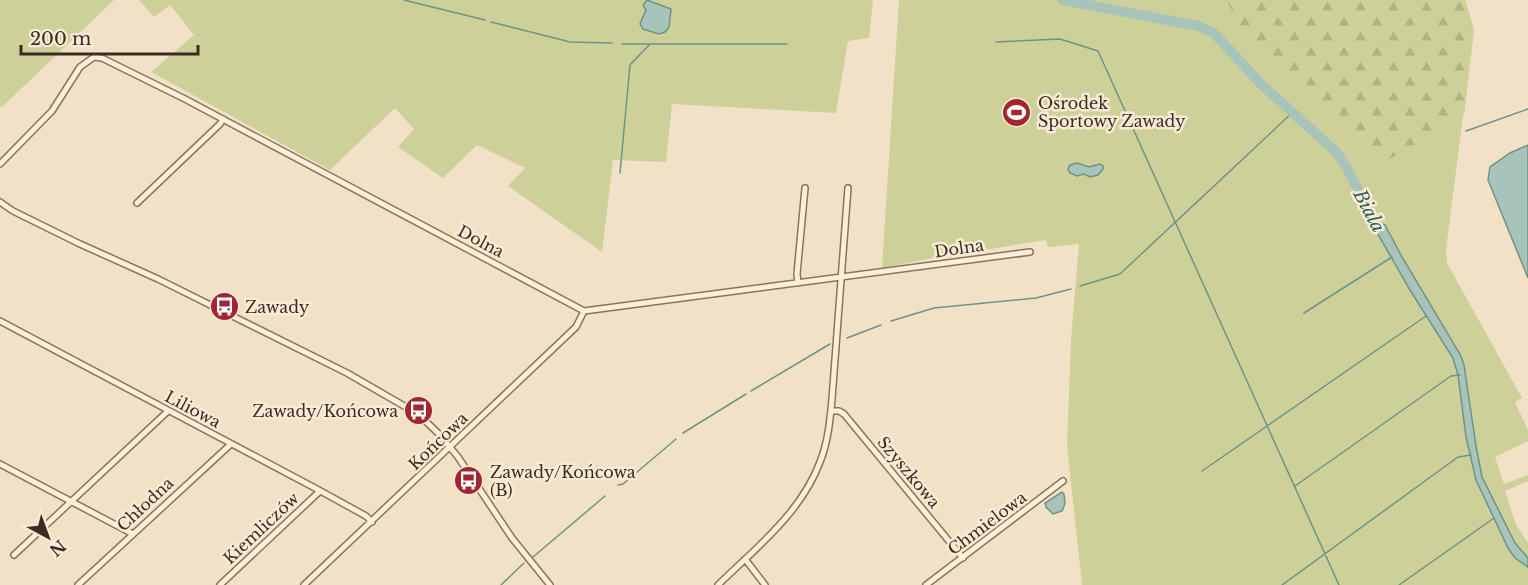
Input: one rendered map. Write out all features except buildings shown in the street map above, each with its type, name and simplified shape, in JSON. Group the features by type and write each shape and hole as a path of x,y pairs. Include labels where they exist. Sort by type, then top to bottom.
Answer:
{"street":[{"name":"Dolna","path":"0,164 52,111 80,66 94,57 108,59 584,311 1030,252"},
{"path":"137,203 223,119"},
{"path":"798,283 796,274 805,188"},
{"path":"718,585 784,520 809,486 825,446 831,411 848,188"},
{"path":"0,202 80,244 158,279 347,373 418,414 451,448 516,543 550,585"},
{"name":"Końcowa","path":"304,585 576,327 584,311"},
{"name":"Liliowa","path":"0,321 320,491 366,516 372,522"},
{"path":"14,555 168,411"},
{"name":"Szyszkowa","path":"831,411 844,414 963,558"},
{"name":"Chłodna","path":"78,585 231,444"},
{"path":"0,472 2,465 133,534"},
{"name":"Chmielowa","path":"926,585 1063,482"},
{"name":"Kiemliczów","path":"220,585 320,491"},
{"path":"745,559 765,585"}],"green space":[{"path":"0,0 114,0 2,107 0,105"},
{"path":"139,0 873,0 869,38 848,41 836,113 672,104 666,162 613,160 602,252 508,186 525,168 477,145 443,178 398,147 414,129 395,108 330,170 151,72 194,35 170,5 154,17"},
{"path":"899,0 1465,0 1474,30 1446,249 1447,263 1522,398 1515,402 1528,430 1528,441 1495,457 1504,484 1528,475 1528,481 1505,491 1516,525 1528,543 1528,585 1082,585 1067,445 1071,340 1079,244 1048,247 1046,240 882,268"},
{"path":"1226,0 1465,0 1474,30 1464,116 1376,167 1305,84 1259,58"}],"water":[{"path":"647,0 671,9 669,27 665,32 659,34 643,29 640,24 646,10 643,5"},
{"path":"1528,145 1528,278 1488,180 1490,167 1510,153"},
{"path":"1077,163 1089,167 1100,164 1103,169 1098,175 1077,176 1070,173 1068,169 1070,165"},
{"path":"1371,213 1378,222 1385,225 1461,356 1482,477 1515,543 1528,558 1528,567 1515,558 1508,548 1476,480 1466,437 1458,375 1453,358 1410,290 1367,215"},
{"path":"1062,492 1065,504 1062,511 1053,514 1045,503"}],"waterway":[{"path":"404,0 485,20"},
{"name":"Biala","path":"1063,0 1198,26 1214,33 1260,83 1337,153 1376,226"},
{"path":"491,22 570,42 612,43"},
{"path":"996,42 1060,39 1098,51 1339,585"},
{"path":"622,44 787,44"},
{"path":"620,173 630,65 649,45"},
{"path":"1466,131 1528,109"},
{"path":"1080,286 1120,274 1293,112"},
{"path":"1304,313 1392,257"},
{"path":"891,321 934,308 1036,298 1071,289"},
{"path":"1202,471 1426,316"},
{"path":"847,338 881,325"},
{"path":"751,391 830,344"},
{"path":"1295,486 1451,376 1460,375"},
{"path":"683,433 746,394"},
{"path":"618,485 623,484 676,439"},
{"path":"1282,585 1458,457 1471,455"},
{"path":"533,557 605,496"},
{"path":"1399,585 1494,518"},
{"path":"501,585 524,563"}],"place":[{"name":"Ośrodek Sportowy Zawady","path":"1017,112"},
{"name":"Zawady","path":"224,307"},
{"name":"Zawady/Końcowa","path":"419,411"},
{"name":"Zawady/Końcowa (B)","path":"469,481"}]}
